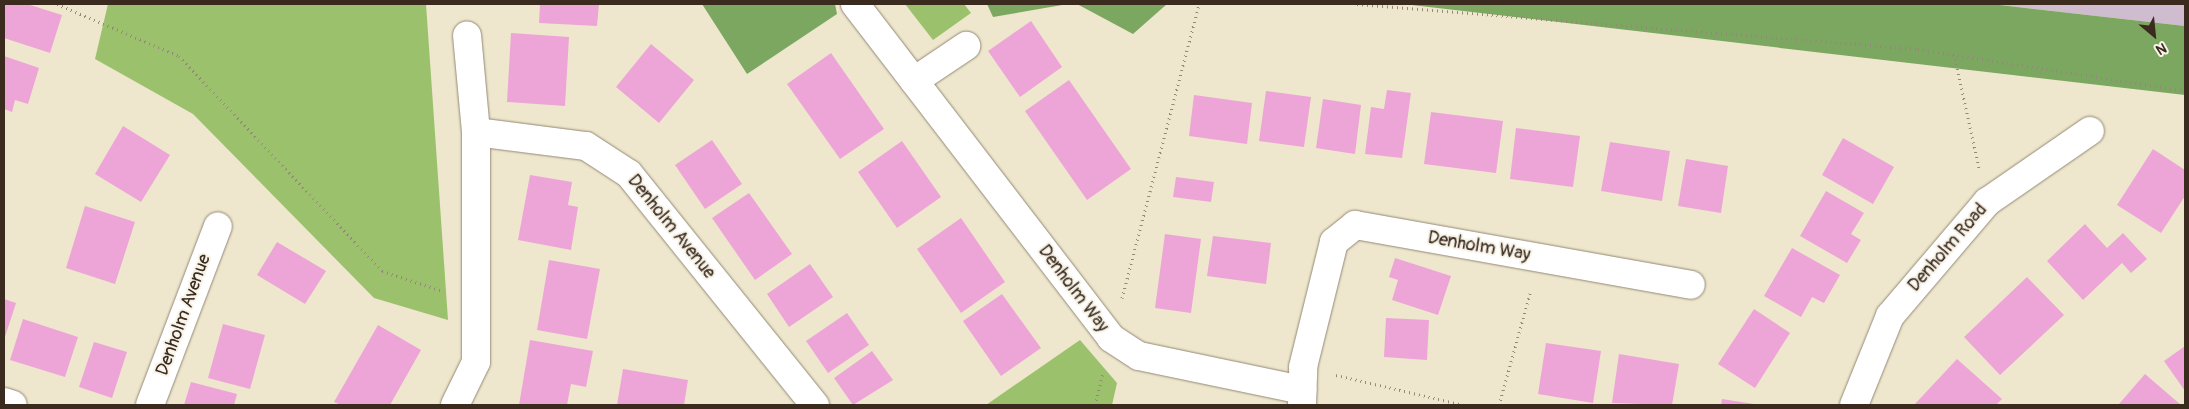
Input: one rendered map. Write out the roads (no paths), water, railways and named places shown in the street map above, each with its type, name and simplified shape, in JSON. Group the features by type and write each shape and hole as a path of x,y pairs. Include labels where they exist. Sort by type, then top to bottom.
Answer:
{"street":[{"name":"Denholm Way","path":"855,4 1111,338 1139,356 1302,387 1334,242 1355,225 1690,285"},
{"path":"454,405 476,362 474,302 476,132 466,35"},
{"path":"914,81 966,46"},
{"name":"Denholm Road","path":"1854,405 1890,316 1987,202 2090,131"},
{"name":"Denholm Avenue","path":"476,132 586,146 629,174 815,405"},
{"name":"Denholm Avenue","path":"150,405 218,226"},
{"path":"4,402 13,405"}]}
